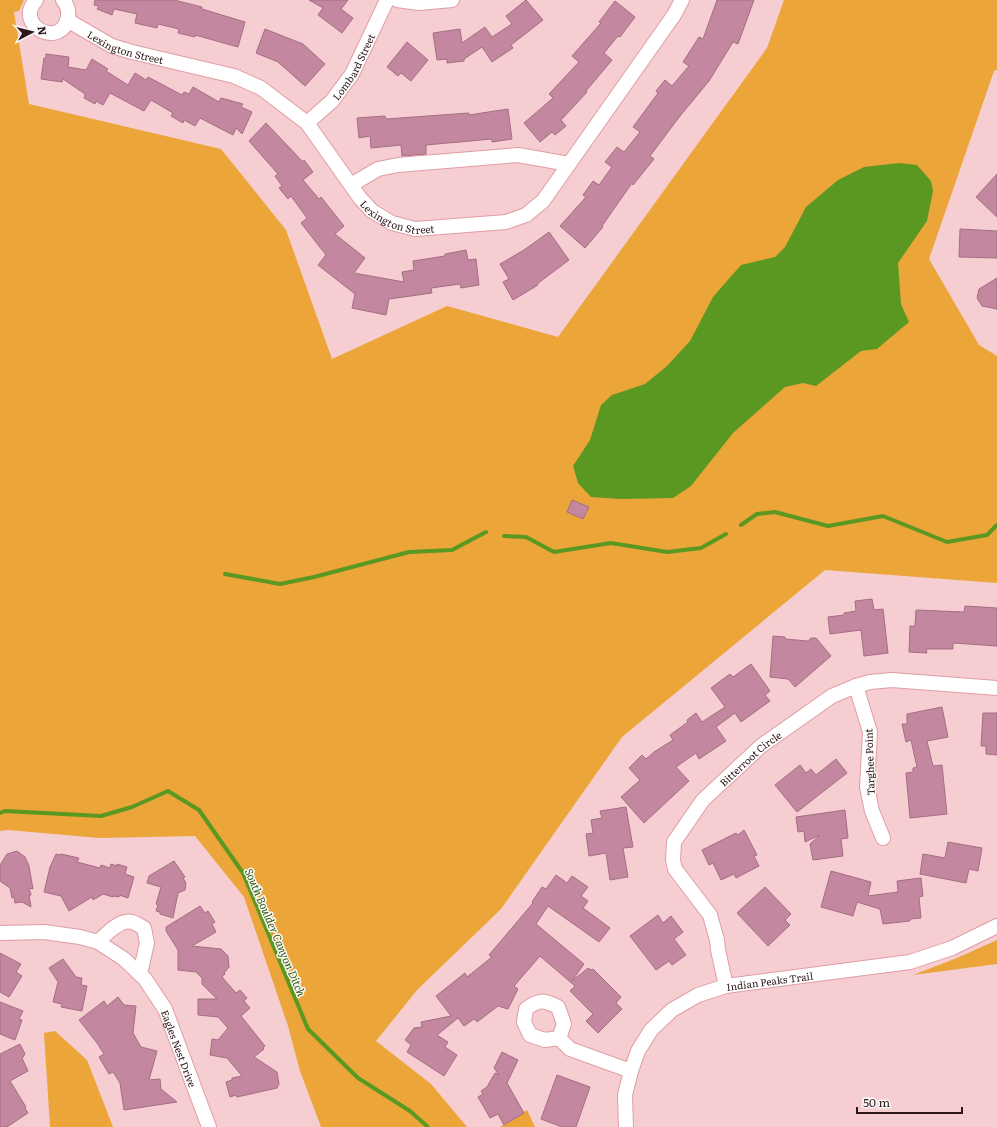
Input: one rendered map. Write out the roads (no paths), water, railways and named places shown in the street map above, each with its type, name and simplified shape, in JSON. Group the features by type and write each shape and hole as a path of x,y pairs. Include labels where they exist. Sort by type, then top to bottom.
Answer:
{"street":[{"path":"36,0 31,7 31,20 34,26 40,31 46,33 59,31 68,20 68,7 63,0"},
{"name":"Lombard Street","path":"307,123 332,101 352,74 387,0"},
{"path":"397,0 419,3 452,0"},
{"name":"Lexington Street","path":"68,20 112,46 234,76 261,88 307,123 360,198 372,211 392,223 415,229 506,222 526,214 543,201 674,16 682,0"},
{"path":"351,185 378,169 398,165 518,155 569,164"},
{"name":"Bitterroot Circle","path":"726,986 717,940 710,915 675,869 673,860 674,842 703,800 761,746 832,696 856,686 870,682 892,680 997,688"},
{"name":"Targhee Point","path":"856,686 870,732 867,787 872,811 883,838"},
{"path":"98,942 112,929 123,922 132,922 144,928 146,943 140,974"},
{"name":"Indian Peaks Trail","path":"626,1127 625,1095 631,1070 638,1051 651,1030 672,1010 698,995 726,986 910,962 952,948 997,926"},
{"name":"Eagles Nest Drive","path":"0,932 44,932 80,937 98,942 124,959 145,979 164,1009 209,1127"},
{"path":"559,1038 570,1049 631,1070"}],"waterway":[{"path":"741,525 757,514 775,512 828,526 883,516 947,542 987,535 997,525"},
{"path":"225,574 280,584 314,577 409,552 452,550 486,532"},
{"path":"504,536 526,537 554,552 611,543 667,552 701,548 726,534"},
{"name":"South Boulder Canyon Ditch","path":"0,813 5,811 101,816 132,807 168,791 199,810 243,873 308,1029 358,1078 410,1111 428,1127"}]}
